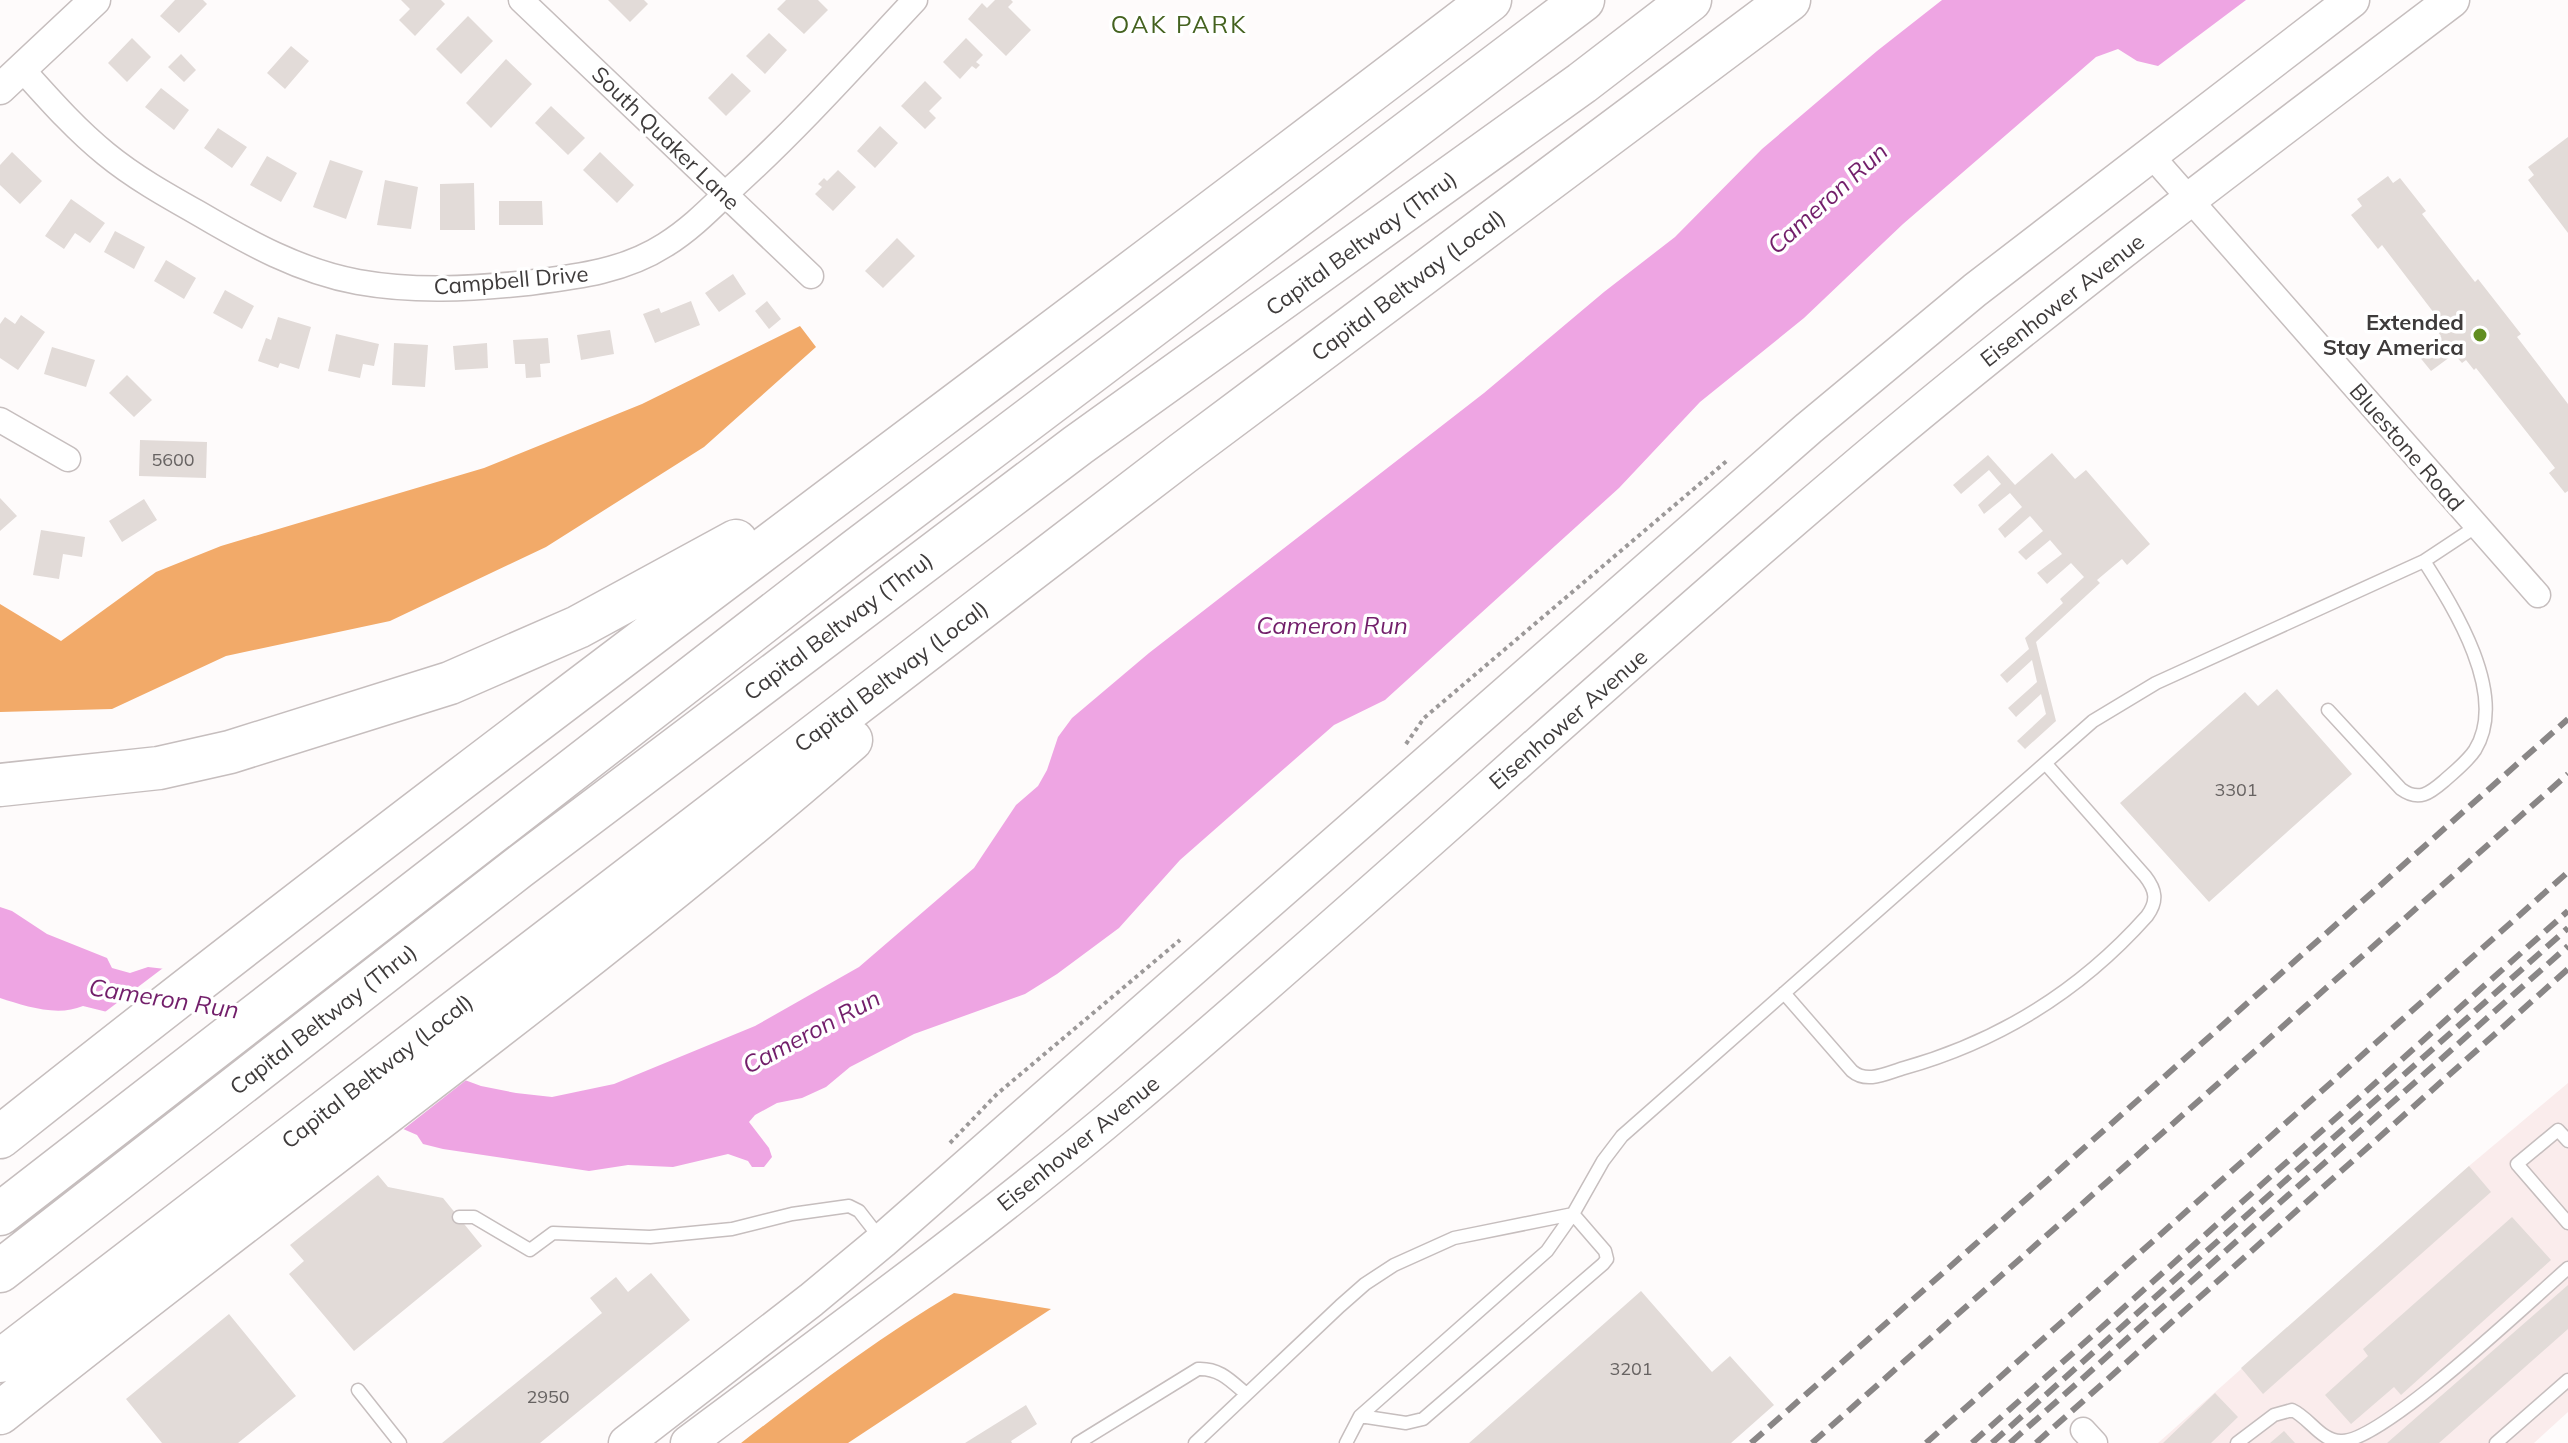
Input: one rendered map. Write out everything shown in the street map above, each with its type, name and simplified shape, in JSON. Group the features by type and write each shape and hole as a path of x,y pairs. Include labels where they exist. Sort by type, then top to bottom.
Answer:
{"highway":[{"path":"0,1137 315,889 1490,0"},
{"name":"Capital Beltway (Thru)","path":"0,1214 855,551 1583,0"},
{"name":"Capital Beltway (Thru)","path":"0,1271 447,923 1078,445 1570,92 1690,0"},
{"name":"Capital Beltway (Local)","path":"0,1361 1182,454 1789,0"},
{"path":"0,785 159,768 230,752 450,683 578,627 701,561 913,435"},
{"path":"0,1413 129,1309 589,954 808,778 1182,454"},
{"path":"0,758 196,744 314,725"}],"main road":[{"path":"626,1443 882,1241 1773,459 1975,290 2352,0"},
{"name":"Eisenhower Avenue","path":"688,1443 1047,1172 1839,481 2000,348 2452,0"},
{"path":"725,1415 795,1344 873,1278 883,1256 882,1241"}],"street":[{"path":"11,78 95,0"},
{"name":"South Quaker Lane","path":"521,0 811,276"},
{"name":"Campbell Drive","path":"11,78 148,185 273,256 357,282 406,288 491,287 600,272 664,247 690,228 761,162 915,0"},
{"name":"Bluestone Road","path":"2150,154 2538,595"},
{"path":"0,420 68,459"}],"lane":[{"path":"1346,1443 1360,1416 1547,1251 1622,1136 2093,721 2144,689 2424,561 2477,526"},
{"path":"2328,710 2401,789 2414,796 2420,797 2433,790 2475,750 2485,722 2483,681 2456,619 2424,561"},
{"path":"1784,993 1855,1074 1870,1078 1986,1039 2035,1013 2081,978 2147,916 2153,908 2154,892 2145,876 2046,764"},
{"path":"2568,1141 2558,1130 2517,1164 2568,1223"},
{"path":"459,1217 474,1217 530,1250 553,1233 664,1235 732,1229 792,1214 849,1206 859,1211 882,1241"},
{"path":"1195,1443 1340,1306 1365,1284 1394,1265 1454,1238 1573,1214"},
{"path":"1360,1416 1406,1423 1423,1419 1603,1264 1607,1259 1605,1251 1573,1214"},
{"path":"2237,1443 2274,1415 2292,1410 2305,1416 2323,1436 2340,1442 2359,1438 2398,1415 2568,1268"},
{"path":"1078,1443 1198,1369 1210,1368 1218,1372 1245,1393"},
{"path":"2496,1443 2568,1380"},
{"path":"358,1390 400,1443"}],"shaded area":[{"path":"800,326 816,347 704,447 546,547 390,621 226,656 112,709 0,712 0,604 61,641 156,572 221,546 484,468 642,404"},
{"path":"2568,1083 2568,1412 2534,1443 2158,1443 2469,1166"},
{"path":"954,1293 1051,1309 848,1443 741,1443 872,1346"}],"water":[{"name":"Cameron Run","path":"1942,0 2246,0 2158,66 2137,61 2118,49 2096,57 1903,224 1804,318 1700,402 1619,488 1385,700 1334,725 1180,860 1119,928 1025,994 914,1034 850,1067 826,1087 802,1098 777,1103 755,1115 749,1122 769,1148 772,1157 764,1167 752,1167 748,1161 728,1154 673,1167 628,1165 589,1171 443,1149 423,1144 417,1135 357,1109 303,1050 188,1032 83,1006 52,1010 0,998 0,907 12,911 47,934 107,958 112,968 130,973 148,967 260,980 416,1062 481,1086 516,1093 552,1097 614,1084 755,1026 859,967 974,868 1016,805 1038,786 1058,737 1072,718 1149,653 1484,393 1675,237 1762,149"}],"pier":[{"path":"167,965 260,976 307,991 343,1006 418,1058 470,1077 400,1132 355,1112 301,1054 188,1036 101,1015"}],"building":[{"path":"175,0 203,0 207,4 179,33 160,16"},
{"path":"401,0 441,0 445,4 415,36 399,20 410,9"},
{"path":"608,0 644,0 648,4 630,22"},
{"path":"786,0 818,0 828,10 804,34 777,9"},
{"path":"995,0 1011,0 1013,2 1008,7 1031,30 1006,56 968,19 982,3 987,8"},
{"path":"468,16 493,41 461,74 436,49"},
{"path":"769,33 787,50 765,74 746,56"},
{"path":"132,38 151,57 127,82 108,63"},
{"path":"966,38 983,55 976,62 980,65 976,69 972,66 960,79 943,62"},
{"path":"291,46 309,61 285,89 267,73"},
{"path":"181,54 196,70 184,82 168,67"},
{"path":"506,59 532,84 491,128 466,103"},
{"path":"732,73 751,91 726,116 708,98"},
{"path":"925,81 942,98 929,111 936,118 925,129 901,106"},
{"path":"161,88 189,110 174,130 145,107"},
{"path":"551,106 585,138 568,155 535,123"},
{"path":"880,126 898,143 875,168 857,151"},
{"path":"218,128 247,147 232,168 204,148"},
{"path":"2568,137 2568,233 2528,180 2534,175 2528,167"},
{"path":"12,152 42,181 20,204 0,185 0,165"},
{"path":"600,152 634,185 617,203 583,170"},
{"path":"267,156 297,173 281,202 250,185"},
{"path":"330,160 363,171 346,219 313,207"},
{"path":"838,170 856,187 833,211 815,194 822,187 818,184 824,178 827,181"},
{"name":"Extended Stay America","path":"2388,176 2393,183 2400,178 2426,211 2422,214 2521,334 2517,337 2568,404 2568,491 2565,493 2549,473 2555,468 2476,368 2474,370 2466,360 2462,363 2454,354 2431,371 2418,355 2441,336 2435,328 2440,325 2382,245 2378,249 2351,215 2362,206 2357,199"},
{"path":"385,180 418,187 411,229 377,225"},
{"path":"474,183 475,230 440,230 440,184"},
{"path":"71,199 105,223 90,243 75,233 64,249 45,236"},
{"path":"499,201 542,201 543,225 499,225"},
{"path":"115,231 145,247 134,269 104,252"},
{"path":"897,238 915,256 883,288 865,271"},
{"path":"166,260 196,278 184,299 154,281"},
{"path":"733,274 746,294 719,312 705,293"},
{"path":"225,290 254,306 242,329 213,313"},
{"path":"691,301 700,325 655,343 643,314 659,308 661,313"},
{"path":"767,301 781,319 769,329 755,311"},
{"path":"21,315 45,332 18,370 0,358 0,324 5,317 15,324"},
{"path":"278,317 311,327 299,369 280,363 278,368 258,361 266,338 271,340"},
{"path":"610,330 614,354 581,360 577,335"},
{"path":"336,334 379,344 374,366 363,364 360,378 328,371"},
{"path":"548,338 550,363 540,364 541,377 526,378 525,364 515,364 513,340"},
{"path":"394,343 428,345 425,387 392,385"},
{"path":"487,343 488,368 455,370 453,346"},
{"path":"52,347 95,360 86,387 44,374"},
{"path":"127,375 152,400 134,417 109,393"},
{"path":"140,440 207,442 206,478 139,476"},
{"path":"2052,453 2075,479 2086,470 2150,544 2127,565 2122,559 2097,580 2100,583 2036,642 2056,721 2025,749 2017,741 2046,714 2041,694 2016,717 2008,708 2037,682 2032,660 2007,683 2000,675 2029,649 2025,638 2063,603 2060,599 2084,577 2071,563 2047,584 2037,573 2062,554 2050,540 2026,560 2018,552 2043,531 2030,516 2005,538 1998,529 2022,507 2010,493 1984,514 1978,505 2001,484 1989,470 1961,494 1953,485 1988,455 2015,485"},
{"path":"0,498 17,516 0,531"},
{"path":"144,499 157,520 122,542 109,521"},
{"path":"41,530 85,537 82,557 63,554 59,579 33,575"},
{"path":"2277,689 2352,774 2209,902 2120,803 2245,692 2258,706"},
{"path":"2469,1166 2491,1192 2263,1394 2241,1368"},
{"path":"378,1175 388,1187 443,1198 482,1246 354,1351 289,1274 304,1261 290,1245"},
{"path":"2512,1217 2551,1260 2401,1395 2394,1387 2351,1424 2325,1395 2368,1356 2363,1349"},
{"path":"651,1273 690,1320 540,1443 442,1443 602,1313 590,1298 616,1277 628,1292"},
{"path":"2568,1285 2568,1329 2439,1443 2387,1443"},
{"path":"1641,1291 1712,1372 1730,1356 1774,1405 1731,1443 1469,1443"},
{"path":"229,1314 296,1396 238,1443 162,1443 126,1399"},
{"path":"2215,1393 2238,1417 2211,1443 2163,1443"},
{"path":"1026,1405 1037,1424 1012,1443 965,1443"},
{"path":"2284,1431 2295,1443 2270,1443"}],"railway":[{"path":"1751,1443 2568,719"},
{"path":"1812,1443 2568,774"},
{"path":"1926,1443 2568,872"},
{"path":"1972,1443 2568,911"},
{"path":"1992,1443 2568,928"},
{"path":"2010,1443 2568,946"},
{"path":"2036,1443 2568,969"}],"place":[{"name":"Extended Stay America","path":"2480,335"}],"district":[{"name":"OAK PARK","path":"1179,24"}]}
